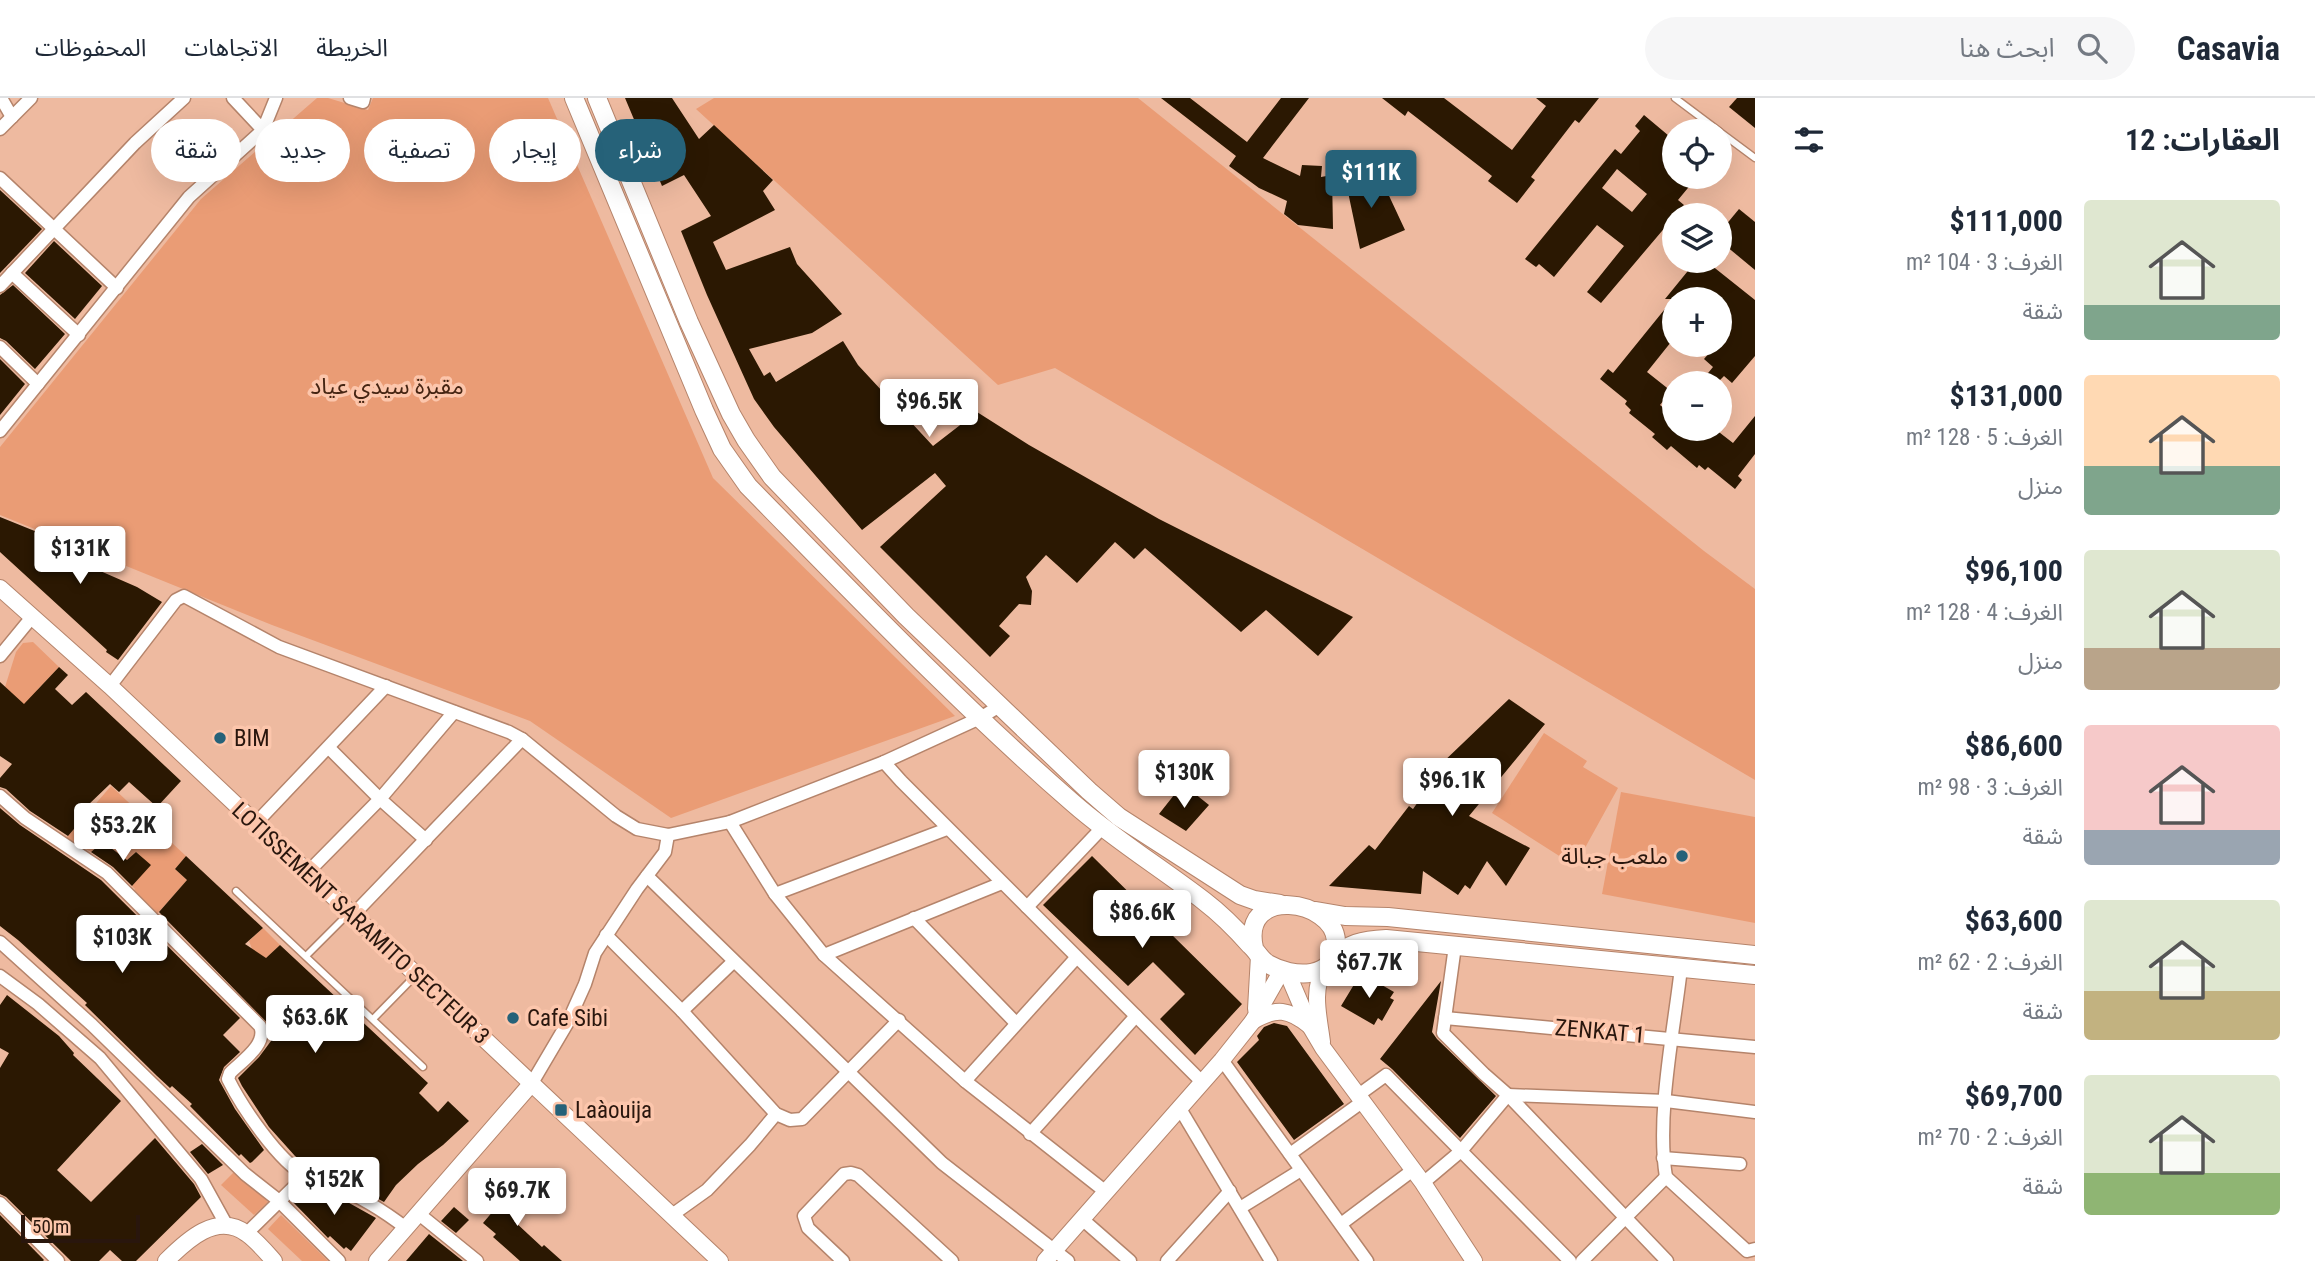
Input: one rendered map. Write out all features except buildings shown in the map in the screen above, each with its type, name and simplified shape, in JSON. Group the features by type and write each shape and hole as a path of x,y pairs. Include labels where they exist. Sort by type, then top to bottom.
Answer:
{"main road":[{"path":"573,98 704,410 734,468 748,486 980,718 1102,828 1205,902 1256,952 1284,971 1308,975 1328,963 1341,950 1366,940 1386,939 1755,975"},
{"path":"597,98 731,414 772,477 998,707 1119,817 1240,895 1254,900 1345,916 1388,918 1755,956"},
{"path":"670,330 690,322"},
{"path":"843,583 859,568"},
{"path":"1256,952 1252,928 1256,919 1271,907 1280,904"},
{"path":"1306,909 1329,922 1334,931 1336,941 1328,963"}],"street":[{"path":"1,98 12,117"},
{"path":"0,130 31,98"},
{"path":"0,286 135,143 184,98"},
{"path":"233,98 255,121"},
{"path":"267,119 276,98"},
{"path":"350,98 363,102 364,98"},
{"path":"0,431 189,197 255,137"},
{"path":"0,178 117,288"},
{"path":"12,273 79,335"},
{"path":"0,347 38,384"},
{"name":"LOTISSEMENT SARAMITO SECTEUR 3","path":"0,588 110,686 720,1261"},
{"path":"110,686 176,600 184,596 279,647 522,738 616,816 637,829 668,835 730,822 884,762 998,707"},
{"path":"0,656 32,617"},
{"path":"255,824 386,687"},
{"path":"307,873 380,799 454,712"},
{"path":"351,915 522,738"},
{"path":"329,748 425,841"},
{"path":"884,762 1202,1082"},
{"path":"0,796 25,818 107,873 260,1026 261,1041 230,1073 228,1079 252,1118 284,1159 305,1175 336,1186 382,1210 407,1228"},
{"path":"730,822 775,894 824,955 965,1081 1106,1192"},
{"path":"775,894 947,828"},
{"path":"1027,907 1102,828"},
{"path":"377,1261 532,1083 568,1022 595,953 665,852 668,835"},
{"path":"647,876 942,1163 1050,1255 1068,1261"},
{"path":"824,955 1002,883"},
{"path":"914,918 1016,1023"},
{"path":"606,935 682,1011 776,1114 790,1120 802,1119 899,1020"},
{"path":"0,942 92,1025 245,1174 278,1200 339,1261"},
{"path":"1455,946 1443,1033 1508,1095 1667,1261"},
{"path":"1253,1021 1258,989 1256,952"},
{"path":"965,1081 1076,958"},
{"path":"682,1011 733,961"},
{"path":"1323,1048 1316,1000 1319,976 1328,963"},
{"path":"1681,968 1666,1101 1663,1158 1666,1177 1751,1250 1737,1261"},
{"path":"1050,1255 1222,1060 1253,1021 1284,971"},
{"path":"1284,971 1323,1048 1418,1176 1474,1261"},
{"path":"0,976 38,1004 100,1058 201,1179 227,1226"},
{"path":"1253,1021 1267,1013 1283,1012 1298,1016 1310,1026"},
{"path":"1030,1133 1136,1016"},
{"name":"ZENKAT 1","path":"1445,1018 1673,1037 1755,1047"},
{"path":"1222,1060 1367,1261"},
{"path":"1290,1154 1386,1075 1570,1261"},
{"path":"1508,1095 1666,1101 1755,1112"},
{"path":"1341,1224 1461,1151 1508,1095"},
{"path":"1179,1107 1268,1259"},
{"path":"672,1215 707,1190 776,1114"},
{"path":"1663,1158 1740,1164"},
{"path":"1240,1208 1301,1170"},
{"path":"844,1261 808,1228 804,1216 844,1174 851,1172 858,1175 952,1261"},
{"path":"247,1233 305,1175"},
{"path":"1582,1261 1666,1177"},
{"path":"1167,1261 1230,1191"},
{"path":"0,1203 55,1260"},
{"path":"419,1214 477,1261"},
{"path":"1082,1219 1130,1261"},
{"path":"166,1261 197,1232 227,1226 247,1233 274,1261"}],"lane":[{"path":"1675,98 1703,119"},
{"path":"1732,141 1755,158"},
{"path":"236,891 423,1067"},
{"path":"306,956 351,915"},
{"path":"373,1019 415,976"}],"green space":[{"name":"مقبرة سيدي عياد","path":"317,98 328,98 368,110 373,98 548,98 557,119 489,119 489,182 581,182 581,174 713,478 955,716 671,818 530,721 272,625 0,515 0,447 201,199 221,182 241,182 241,164 255,152 255,182 350,182 350,119 293,119"},
{"path":"714,98 1138,98 1755,589 1755,780 1055,368 998,385 696,109"},
{"path":"33,642 59,667 37,690 33,714 5,687 16,652 23,643"},
{"path":"1544,733 1587,761 1583,767 1618,788 1575,866 1492,813"},
{"path":"111,786 186,856 175,869 187,880 156,915 133,892 135,889 132,886 150,865 136,852 127,860 103,842 91,852 66,838"},
{"name":"ملعب جبالة","path":"1621,792 1755,817 1755,923 1602,894"},
{"path":"263,928 280,945 265,959 252,949 249,941"},
{"path":"235,1171 268,1202 254,1215 221,1185"},
{"path":"281,1215 328,1261 302,1261 268,1229"}],"place":[{"name":"BIM","path":"220,738"},
{"name":"ملعب جبالة","path":"1682,856"},
{"name":"Cafe Sibi","path":"513,1018"},
{"name":"Laàouija","path":"561,1110"}]}
